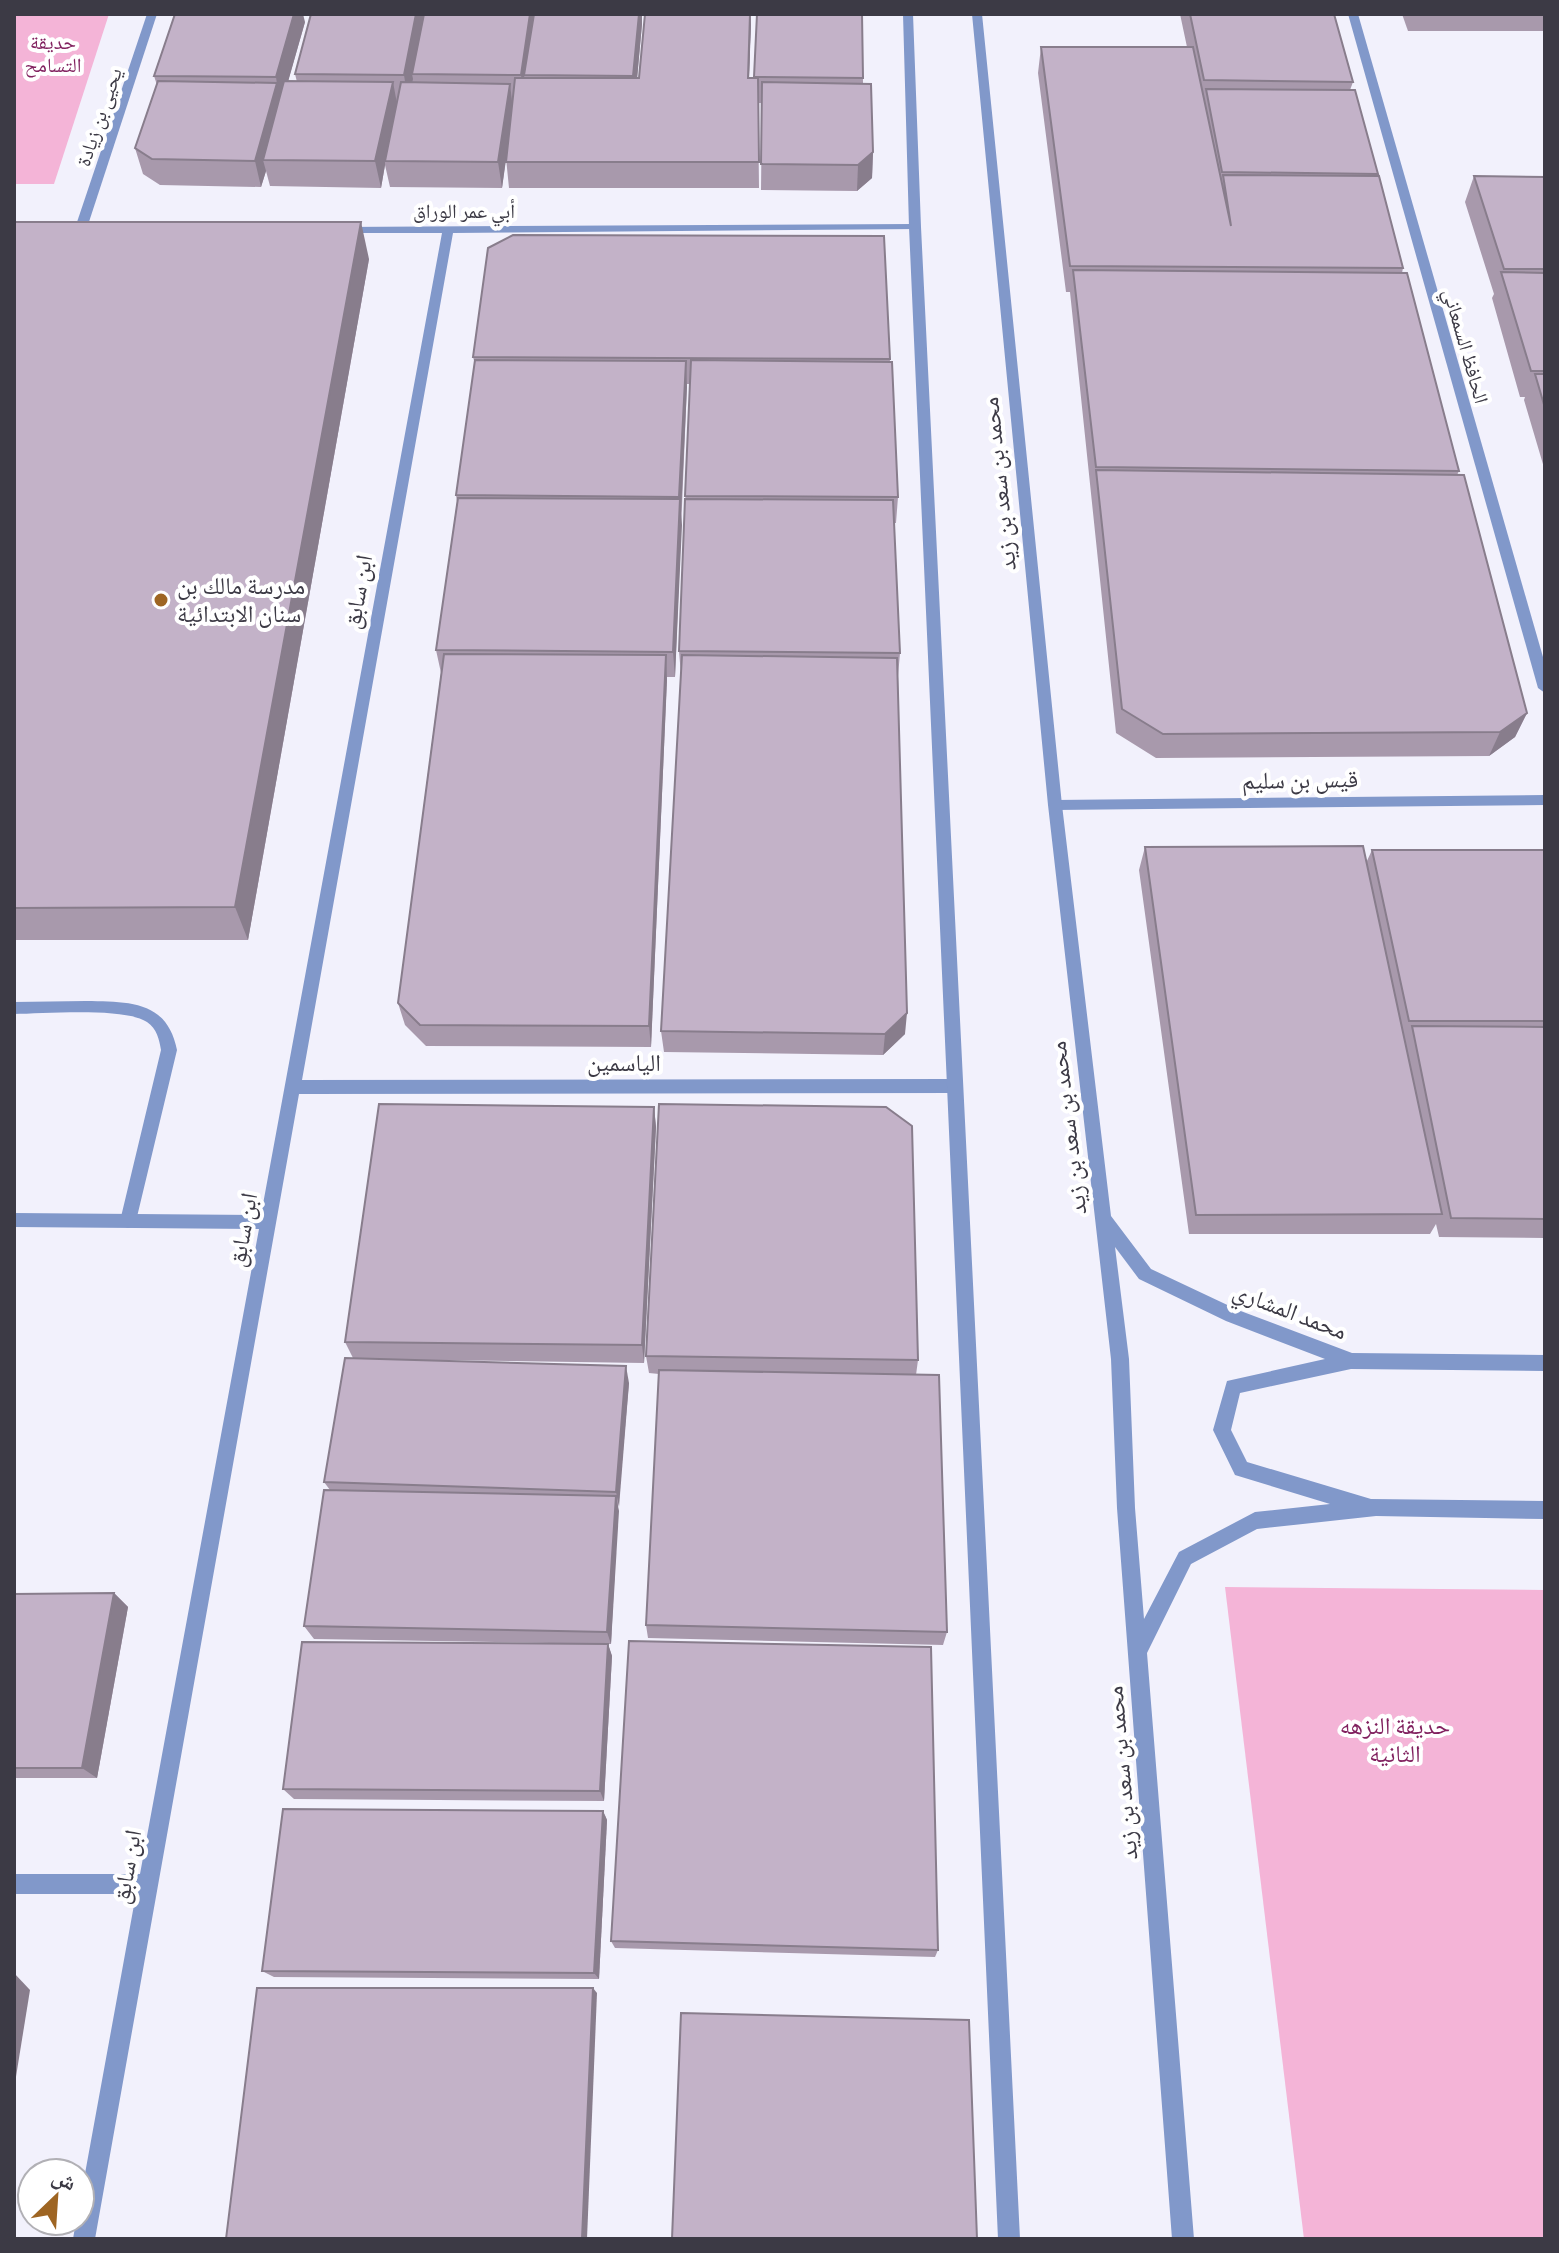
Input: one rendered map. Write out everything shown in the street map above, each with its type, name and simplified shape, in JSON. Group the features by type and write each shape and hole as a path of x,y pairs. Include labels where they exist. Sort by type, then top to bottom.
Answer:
{"street":[{"name":"يحيى بن زيادة","path":"95,231 73,231 152,14"},
{"path":"908,14 915,227 1009,2239"},
{"name":"محمد بن سعد بن زيد","path":"977,14 1055,805 1120,1359 1126,1508 1183,2239"},
{"name":"الحافظ السمعاني","path":"1353,14 1545,688"},
{"name":"أبي عمر الوراق","path":"326,230 915,227"},
{"name":"ابن سابق","path":"84,2239 448,229"},
{"name":"قيس بن سليم","path":"1055,805 1545,800"},
{"path":"14,1008 130,1009 153,1017 166,1036 169,1050 128,1221"},
{"name":"الياسمين","path":"293,1087 955,1086"},
{"name":"محمد المشاري","path":"1103,1217 1145,1274 1232,1316 1352,1361 1545,1363"},
{"path":"14,1220 269,1222"},
{"path":"1352,1361 1233,1387 1222,1430 1241,1469 1309,1491 1376,1507"},
{"path":"1137,1651 1185,1558 1255,1521 1376,1507 1545,1510"},
{"path":"14,1884 148,1884"}],"green space":[{"name":"حديقة التسامح","path":"14,14 109,14 54,184 14,184"},
{"name":"حديقة النزهه الثانية","path":"1225,1587 1545,1590 1545,2239 1304,2239"}],"building":[{"path":"175,14 294,14 276,77 154,76"},
{"path":"311,14 416,14 404,75 295,74"},
{"path":"424,14 530,14 521,75 412,74"},
{"path":"534,14 639,14 633,76 524,75"},
{"path":"645,14 750,14 748,78 758,78 759,162 506,162 515,78 639,78"},
{"path":"757,14 862,14 863,78 754,77"},
{"path":"1190,14 1334,14 1353,82 1204,80"},
{"path":"1041,47 1193,47 1231,226 1223,175 1379,176 1403,268 1070,266"},
{"path":"158,81 277,83 255,161 152,159 135,148"},
{"path":"284,81 393,82 375,161 263,160"},
{"path":"401,82 510,84 498,162 385,161"},
{"path":"762,82 871,84 873,152 858,165 761,164"},
{"path":"1206,89 1355,90 1378,174 1222,172"},
{"path":"1474,176 1545,177 1545,269 1504,269"},
{"name":"مدرسة مالك بن سنان الابتدائية","path":"14,222 361,222 235,907 14,908"},
{"path":"513,235 884,236 890,359 473,357 488,248"},
{"path":"1073,270 1407,273 1459,471 1096,467"},
{"path":"1501,272 1545,273 1545,371 1531,371"},
{"path":"475,360 686,361 679,497 456,495"},
{"path":"691,360 892,362 898,497 685,496"},
{"path":"1535,374 1545,374 1545,408"},
{"path":"1096,470 1464,475 1527,713 1500,732 1163,734 1122,709"},
{"path":"458,498 680,499 673,652 436,650"},
{"path":"685,499 893,500 900,653 679,651"},
{"path":"444,654 666,655 649,1026 420,1025 398,1003"},
{"path":"682,655 897,658 907,1013 885,1034 661,1031"},
{"path":"1363,846 1442,1214 1196,1215 1145,847"},
{"path":"1372,850 1545,850 1545,1021 1409,1021"},
{"path":"1412,1026 1545,1027 1545,1219 1451,1218"},
{"path":"379,1104 654,1107 642,1345 345,1342"},
{"path":"659,1104 886,1107 912,1126 918,1360 646,1356"},
{"path":"345,1358 626,1366 616,1492 324,1482"},
{"path":"659,1370 939,1375 947,1632 646,1625"},
{"path":"324,1490 616,1496 607,1632 304,1626"},
{"path":"114,1593 82,1768 14,1768 14,1594"},
{"path":"629,1641 931,1647 938,1950 611,1941"},
{"path":"302,1642 608,1644 600,1791 283,1789"},
{"path":"283,1809 603,1811 594,1973 262,1971"},
{"path":"257,1988 593,1988 582,2239 226,2239"},
{"path":"681,2013 969,2020 977,2239 672,2239"}],"place":[{"name":"مدرسة مالك بن سنان الابتدائية","path":"161,600"}]}
